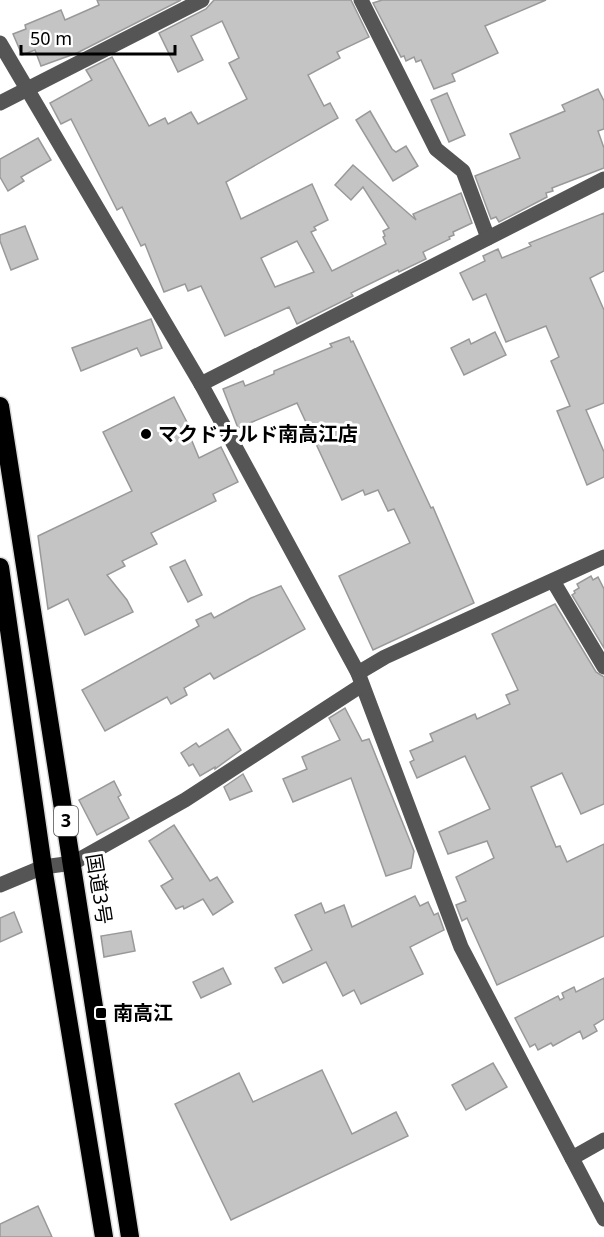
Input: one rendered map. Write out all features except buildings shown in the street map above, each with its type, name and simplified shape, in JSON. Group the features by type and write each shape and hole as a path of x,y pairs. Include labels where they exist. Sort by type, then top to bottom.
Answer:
{"highway":[{"name":"国道3号","path":"0,406 130,1237"},
{"name":"3","path":"0,567 43,867 104,1237"}],"street":[{"path":"0,104 27,88 202,0"},
{"path":"361,0 436,149 464,171 488,238"},
{"path":"0,43 201,384 360,679 461,947 604,1220"},
{"path":"201,384 604,179"},
{"path":"0,885 43,867 73,864 184,800 360,679 385,657 604,557"},
{"path":"553,581 604,667"},
{"path":"572,1158 604,1140"}],"place":[{"name":"マクドナルド南高江店","path":"146,434"},
{"name":"南高江","path":"101,1013"}]}
